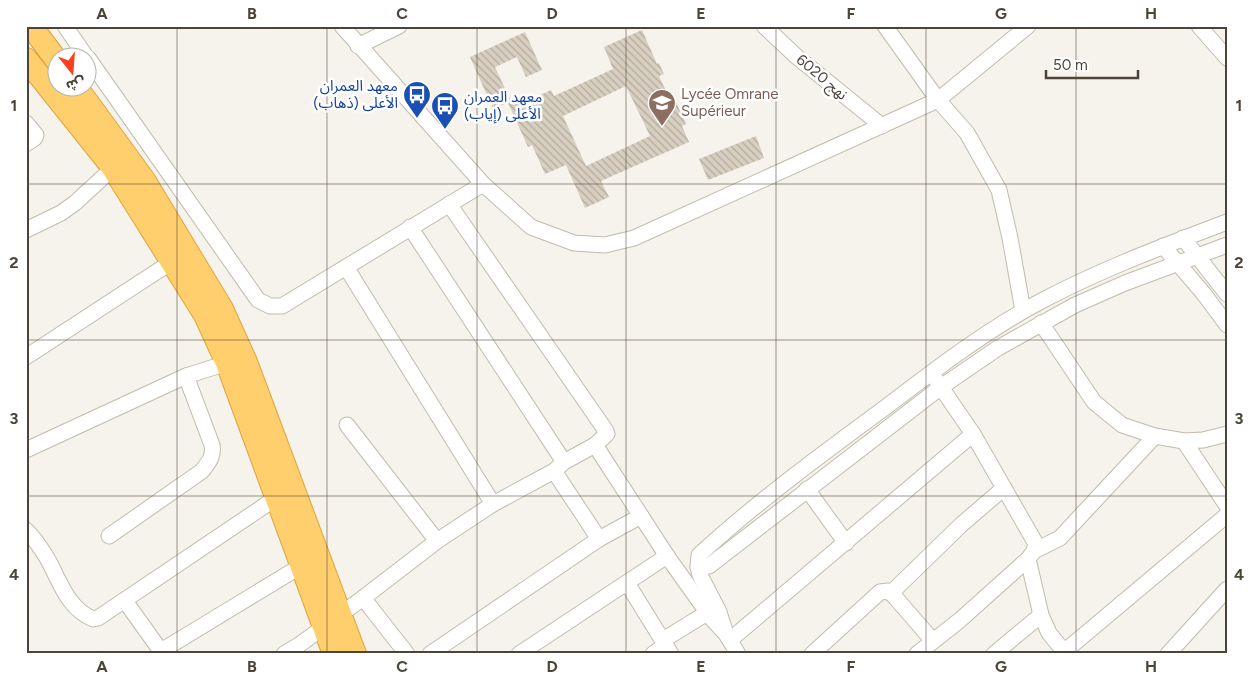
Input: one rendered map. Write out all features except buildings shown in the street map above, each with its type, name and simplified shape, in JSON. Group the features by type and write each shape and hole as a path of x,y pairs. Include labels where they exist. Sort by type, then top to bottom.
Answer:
{"highway":[{"path":"31,26 48,49"},
{"path":"26,59 113,168 206,315 227,363 301,566 332,621 355,654"},
{"path":"84,98 144,180 222,309 246,362 332,621 334,654"}],"street":[{"path":"65,26 80,48"},
{"path":"342,26 483,184 531,227 574,243 605,245 634,238 938,100 1028,26"},
{"path":"358,46 399,26"},
{"name":"نهج 6020","path":"764,26 798,57 882,126"},
{"path":"885,26 938,100 967,133 999,190 1023,311"},
{"path":"1199,26 1227,58"},
{"path":"98,74 258,300 270,306 282,306 483,184"},
{"path":"26,122 36,136 26,144"},
{"path":"26,230 76,203 113,168"},
{"path":"284,654 301,650 332,621 438,541 493,504 595,445 607,434 450,204"},
{"path":"728,637 719,612 698,568 699,555 722,534 784,483 991,330 1023,311 1080,282 1163,246 1227,222"},
{"path":"410,227 559,466 599,539"},
{"path":"1183,238 1227,294"},
{"path":"698,568 709,566 941,387 998,348 1075,305 1125,283 1227,245"},
{"path":"1163,246 1227,324"},
{"path":"26,357 173,261"},
{"path":"346,267 493,504"},
{"path":"1041,323 1094,402 1122,425 1154,436 1184,440 1203,440 1227,434"},
{"path":"26,450 186,376 227,363"},
{"path":"931,373 973,434 1036,544 1031,555 1041,615 1049,633 1066,652 1227,515"},
{"path":"109,536 202,471 211,459 212,445 186,376"},
{"path":"347,425 438,541"},
{"path":"728,637 846,543 973,434"},
{"path":"917,654 960,620 1031,555 1060,538 1154,436"},
{"path":"1184,440 1227,506"},
{"path":"595,445 668,556 707,612 728,637 738,654"},
{"path":"891,593 962,524 1004,488"},
{"path":"807,489 846,543"},
{"path":"26,530 47,559 78,611 93,619 98,618 276,498"},
{"path":"430,654 599,539 641,516"},
{"path":"523,653 668,556"},
{"path":"125,600 162,652 301,566"},
{"path":"626,583 666,646"},
{"path":"1168,654 1227,589"},
{"path":"812,654 880,592 888,591 933,641"},
{"path":"364,598 407,654"},
{"path":"653,654 666,646 707,612"},
{"path":"994,654 1041,615"}],"place":[{"name":"معهد العمران الأعلى (ذهاب)","path":"417,119"},
{"name":"Lycée Omrane Supérieur","path":"662,127"},
{"name":"معهد العمران الأعلى (إياب)","path":"445,130"}]}
